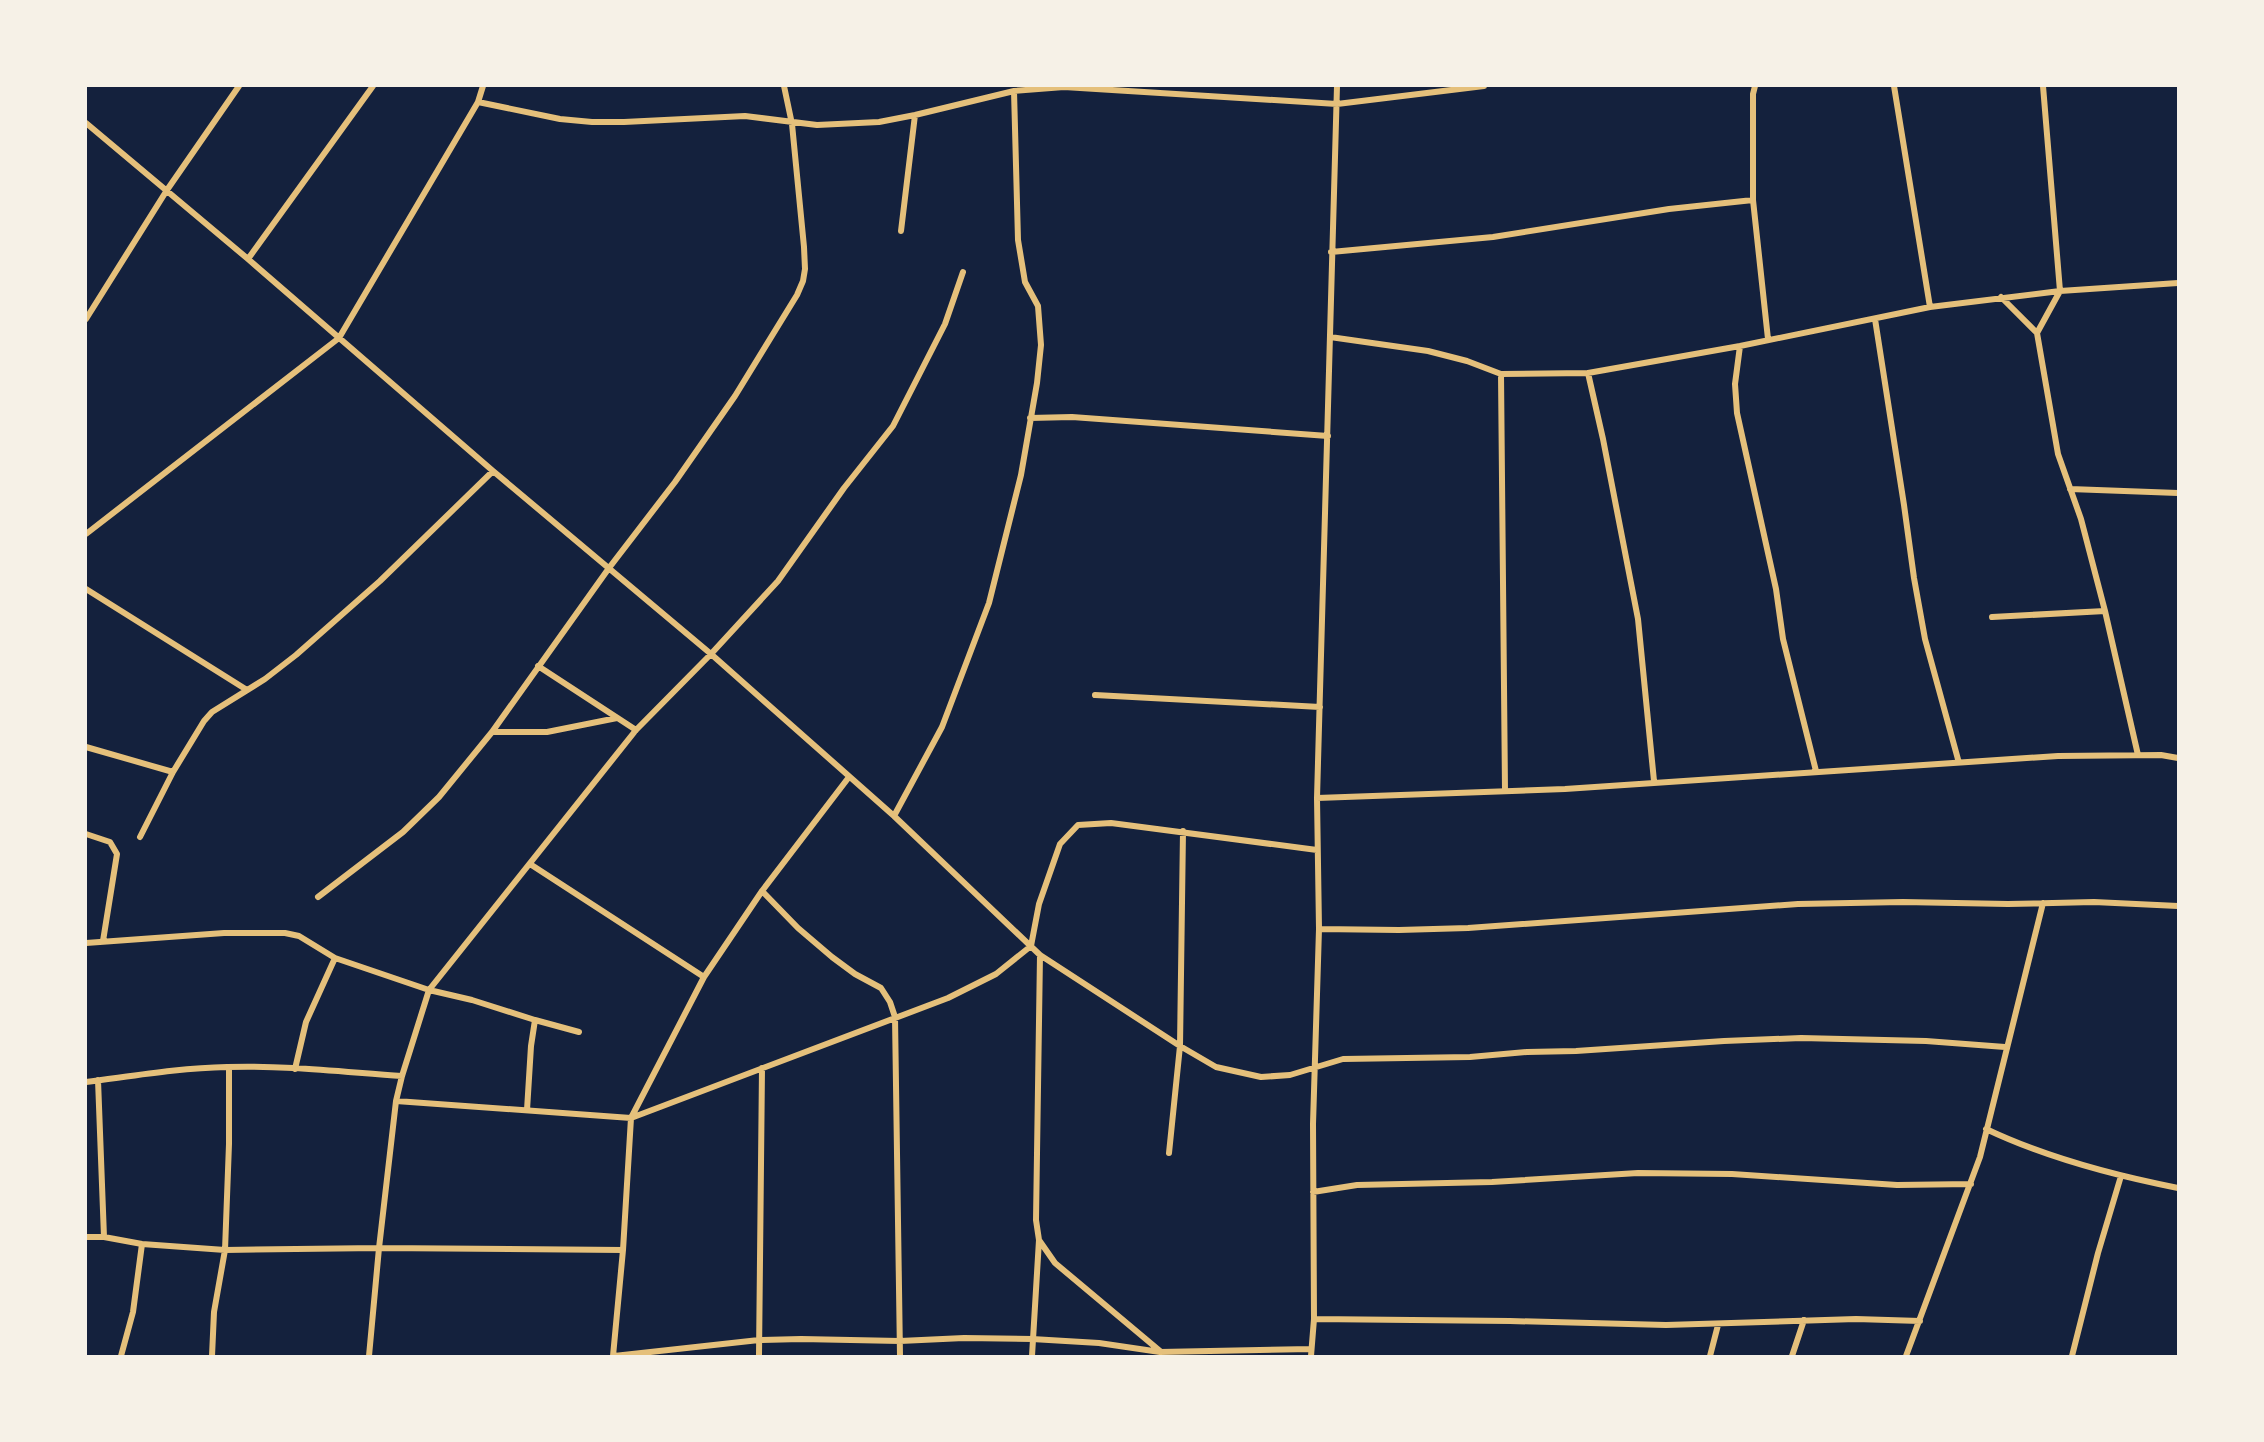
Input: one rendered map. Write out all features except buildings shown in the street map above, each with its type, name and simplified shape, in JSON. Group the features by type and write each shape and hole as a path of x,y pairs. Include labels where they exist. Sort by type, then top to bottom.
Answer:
{"street":[{"path":"86,319 167,190 239,86"},
{"path":"248,258 373,86"},
{"path":"86,534 339,338 478,102 483,86"},
{"path":"318,897 403,832 439,797 492,732 609,568 675,482 735,396 797,295 803,281 804,247 792,124 784,86"},
{"path":"1007,86 1014,91"},
{"path":"849,777 762,891 704,977 631,1118 614,1356 759,1340 801,1338 900,1341 964,1338 1032,1339 1099,1343 1160,1352 1311,1353 1314,1319 1313,1192 1319,929 1317,798 1336,86"},
{"path":"478,102 560,119 592,122 745,116 792,124 846,125 915,116 1014,91 1064,87 1337,104 1484,86"},
{"path":"1755,86 1753,94 1753,200 1768,339"},
{"path":"1894,86 1930,307"},
{"path":"2037,333 2060,291 2043,86"},
{"path":"894,816 942,727 989,603 1021,475 1041,345 1038,306 1025,282 1018,240 1014,91"},
{"path":"901,231 915,116"},
{"path":"86,123 248,258 493,471 711,654 894,816 947,869 1040,955 1216,1067 1261,1077 1290,1075 1343,1059 1470,1057 1801,1038 1926,1041 2005,1047"},
{"path":"1331,252 1493,237 1669,209 1753,200"},
{"path":"369,1356 396,1101 429,990 636,730 711,654 777,581 844,488 893,426 945,324 963,272"},
{"path":"1330,338 1428,351 1467,361 1501,374 1588,373 1740,346 1930,307 2060,291 2178,283"},
{"path":"2001,297 2037,333 2058,454 2081,519 2138,755"},
{"path":"1875,319 1923,629 1936,685 1959,763"},
{"path":"1740,346 1735,384 1737,412 1776,589 1785,649 1816,771"},
{"path":"1588,373 1638,619 1654,781"},
{"path":"1501,374 1505,791"},
{"path":"1029,418 1072,417 1328,436"},
{"path":"140,837 173,772 204,721 226,702 265,680 296,655 380,581 493,471"},
{"path":"2070,489 2178,493"},
{"path":"86,589 247,690"},
{"path":"1992,617 2105,611"},
{"path":"538,666 636,730"},
{"path":"1095,694 1320,707"},
{"path":"492,732 547,732 617,718"},
{"path":"86,747 173,772"},
{"path":"1317,798 1505,791 2058,756 2138,755 2178,758"},
{"path":"396,1101 631,1118 948,998 996,974 1031,946 1039,904 1060,844 1078,825 1111,823 1317,850"},
{"path":"1169,1153 1180,1046 1183,831"},
{"path":"86,834 110,842 116,848 104,941"},
{"path":"530,864 704,977"},
{"path":"762,891 798,928 831,957 855,974 881,988 890,1002 895,1017 900,1356"},
{"path":"1319,929 1468,928 1798,903 2094,902 2178,906"},
{"path":"1906,1356 1971,1184 2043,903"},
{"path":"86,944 224,933 285,933 298,936 335,958 429,990 472,1000 579,1032"},
{"path":"1032,1356 1039,1240 1036,1220 1040,955"},
{"path":"295,1069 306,1022 335,958"},
{"path":"527,1110 535,1020"},
{"path":"86,1082 158,1071 229,1067 402,1076"},
{"path":"212,1356 214,1312 225,1250 229,1067"},
{"path":"759,1356 762,1068"},
{"path":"98,1080 104,1237"},
{"path":"1986,1129 2029,1148 2121,1176 2178,1188"},
{"path":"1313,1192 1388,1183 1492,1182 1649,1173 1732,1174 1897,1185 1971,1184"},
{"path":"2072,1356 2098,1253 2121,1176"},
{"path":"86,1236 142,1244 225,1250 379,1248 623,1250"},
{"path":"1039,1240 1055,1263 1160,1352"},
{"path":"121,1356 133,1312 142,1244"},
{"path":"1314,1319 1718,1325 1804,1320 1920,1321"},
{"path":"1792,1356 1804,1320"},
{"path":"1710,1356 1718,1325"}]}
